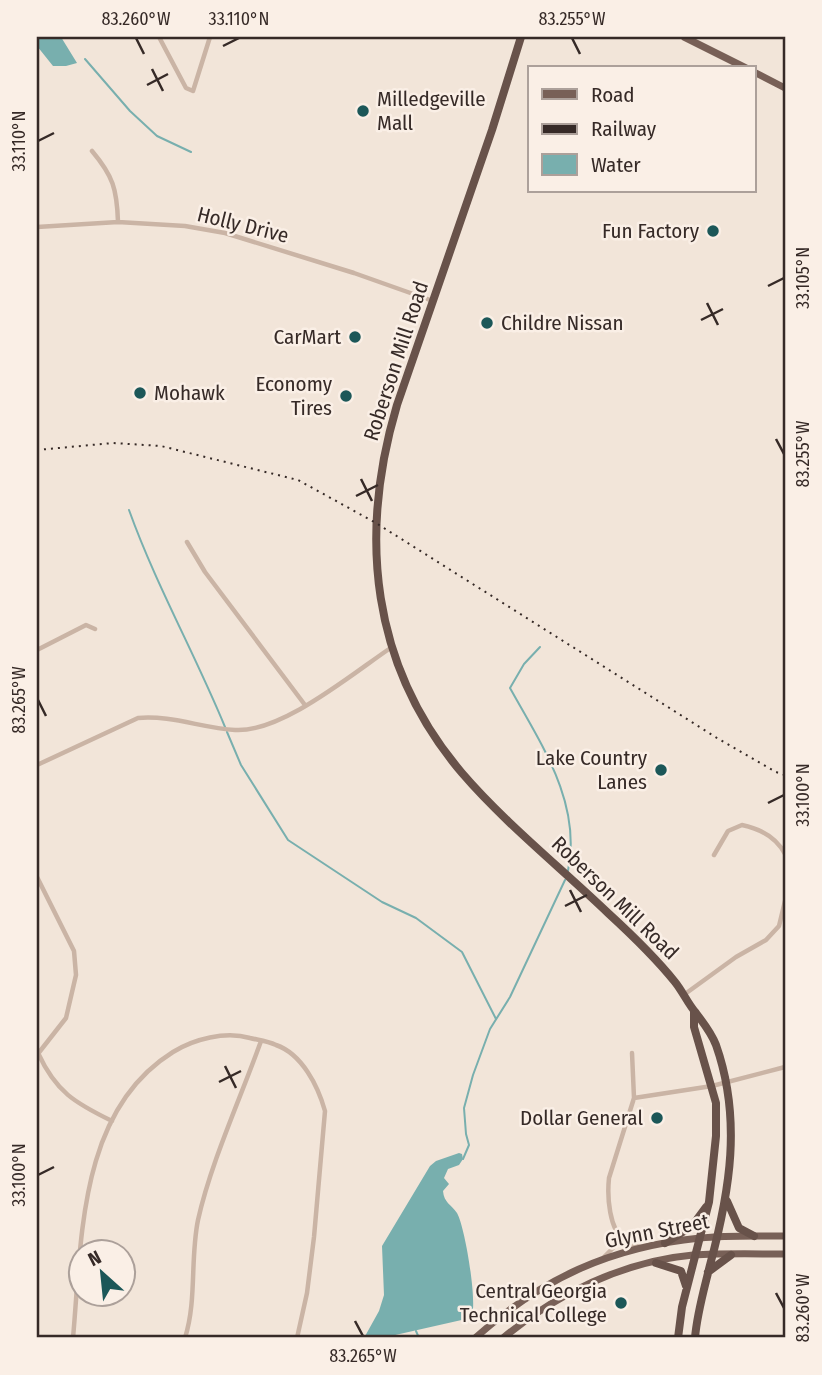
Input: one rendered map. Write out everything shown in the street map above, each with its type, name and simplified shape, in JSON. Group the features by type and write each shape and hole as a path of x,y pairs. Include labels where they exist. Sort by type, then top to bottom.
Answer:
{"highway":[{"name":"Roberson Mill Road","path":"521,37 389,430 378,490 375,538 380,608 392,647 417,707 458,769 487,800 653,956 708,1027 712,1036 726,1082 732,1132 726,1198 699,1306 695,1338"},
{"name":"Roberson Mill Road","path":"678,1338 709,1202 716,1136 716,1103 694,1027 694,1012"},
{"path":"726,1198 735,1223 754,1236"},
{"path":"665,1243 692,1226 709,1202"},
{"path":"708,1272 731,1255"},
{"path":"656,1262 681,1271 687,1290"}],"main road":[{"path":"684,37 742,66"},
{"path":"756,73 785,88"},
{"name":"Glynn Street","path":"475,1338 536,1290 602,1259 665,1243 700,1238 785,1236"},
{"name":"Glynn Street","path":"503,1338 522,1322 566,1295 616,1273 696,1255 785,1254"}],"street":[{"path":"159,37 186,88 192,91 210,37"},
{"path":"92,151 111,175 117,195 118,222"},
{"name":"Holly Drive","path":"37,227 118,222 185,226 225,233 354,273 433,302"},
{"path":"187,542 205,572 305,705"},
{"path":"37,650 86,625 95,629"},
{"path":"37,765 138,718 153,716 238,730 267,726 305,705 392,647"},
{"path":"715,855 728,831 742,825 764,832 780,845 785,854"},
{"path":"37,877 74,951 76,975 66,1018 38,1054 61,1091 75,1102 113,1121"},
{"path":"684,995 736,957 766,940 779,926 785,901"},
{"path":"73,1338 83,1220 92,1174 113,1121 138,1080 153,1065 184,1046 209,1038 239,1035 278,1045 300,1063 320,1092 326,1111 307,1293 297,1338"},
{"path":"185,1338 190,1321 198,1222 210,1181 261,1041"},
{"path":"602,1259 616,1245 617,1231 609,1203 609,1178 634,1098 632,1053"},
{"path":"634,1098 712,1086 785,1067"},
{"path":"617,1231 627,1243 642,1248"}],"water":[{"path":"37,37 61,37 77,63 53,66 37,46"},
{"path":"459,1153 463,1159 459,1165 448,1169 444,1178 449,1184 443,1191 446,1201 457,1213 463,1233 472,1280 472,1315 466,1319 382,1338 364,1338 379,1311 384,1295 382,1246 430,1166 436,1161"}],"waterway":[{"path":"85,59 130,111 157,136 191,152"},
{"path":"129,510 151,565 225,727"},
{"path":"540,647 524,664 510,688 546,753 564,798 571,846 568,871"},
{"path":"227,732 241,765 288,840 382,902 416,918 462,952 496,1019"},
{"path":"463,1159 469,1145 464,1108 473,1075 490,1029 510,997 565,880"},
{"path":"416,1331 419,1338"}],"railway":[{"path":"37,450 113,443 161,446 298,480 376,523 717,738 785,775"}],"place":[{"name":"Milledgeville Mall","path":"363,111"},
{"name":"Fun Factory","path":"713,231"},
{"name":"Childre Nissan","path":"487,323"},
{"name":"CarMart","path":"355,337"},
{"name":"Mohawk","path":"140,393"},
{"name":"Economy Tires","path":"346,396"},
{"name":"Lake Country Lanes","path":"661,770"},
{"name":"Dollar General","path":"657,1118"},
{"name":"Central Georgia Technical College","path":"621,1303"}]}
